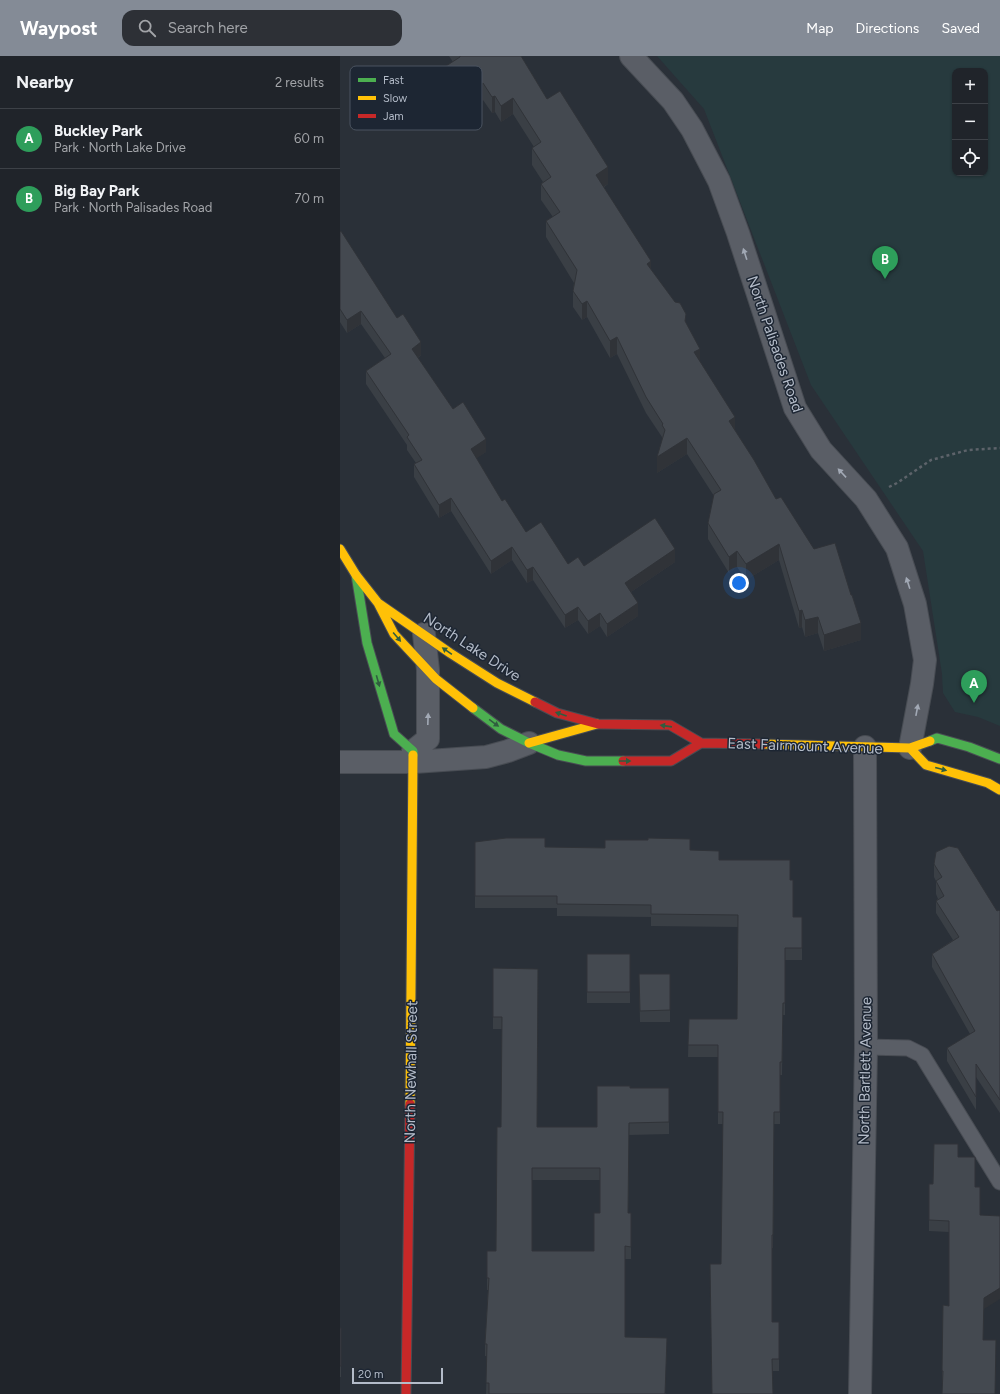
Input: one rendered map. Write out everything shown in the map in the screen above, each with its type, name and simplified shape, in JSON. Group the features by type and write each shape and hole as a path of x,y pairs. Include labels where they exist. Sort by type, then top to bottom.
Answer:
{"main road":[{"name":"North Lake Drive","path":"340,549 356,575 378,603 394,634 436,679 495,724 529,743 558,755 586,761 671,761 701,743"},
{"path":"356,575 367,643 394,734 414,757"},
{"name":"North Lake Drive","path":"378,603 496,683 557,713 598,724"},
{"name":"East Fairmount Avenue","path":"598,724 670,725 701,743 910,748"},
{"path":"529,743 598,724"},
{"path":"1000,758 937,738 910,748 926,765 966,776 1000,790"},
{"name":"North Newhall Street","path":"406,1394 414,757"}],"street":[{"name":"North Palisades Road","path":"631,56 673,101 692,129 719,181 738,233 794,408 821,450 866,499 897,548 915,604 925,660 910,748"},
{"path":"414,757 428,739 428,670 424,634"},
{"path":"340,762 414,757 486,757 529,743"},
{"name":"North Bartlett Avenue","path":"860,1394 866,1047 864,747"}],"lane":[{"path":"866,1047 908,1048 922,1056 1000,1182"}],"path":[{"path":"866,499 897,483 931,460 968,450 1000,448"}],"green space":[{"path":"657,56 1000,56 1000,726 978,717 955,712 943,693 942,674 923,551 811,385 704,109"}],"building":[{"path":"521,56 547,99 560,91 608,167 596,175 651,261 647,264 675,302 680,303 686,314 685,321 700,349 694,352 735,417 729,421 754,460 776,499 781,497 814,549 835,543 861,623 824,635 818,617 805,620 802,610 799,611 779,544 746,564 737,551 729,557 708,523 714,494 721,490 687,438 657,457 665,430 662,425 663,424 646,397 617,337 610,341 587,301 582,304 573,291 577,270 546,221 560,212 541,184 551,177 532,148 541,142 513,98 501,106 495,96 492,97 482,84 482,66 446,66 460,57"},
{"path":"341,231 397,318 403,314 421,342 412,349 453,409 463,402 486,439 471,449 502,501 505,499 526,532 541,522 568,564 578,557 584,566 655,518 675,549 625,583 638,603 607,624 600,613 588,621 578,607 565,615 533,567 527,570 512,547 491,561 451,498 439,505 414,464 422,460 407,437 409,435 366,371 391,354 361,311 347,320 340,309"},
{"path":"506,838 545,838 545,847 605,848 605,840 648,840 648,838 690,839 690,850 719,851 719,860 790,860 790,880 793,880 793,917 802,917 802,948 785,948 785,1003 783,1003 782,1062 780,1062 780,1112 774,1112 772,1322 779,1322 779,1359 772,1359 773,1394 712,1394 710,1264 721,1264 723,1112 718,1112 718,1045 688,1045 689,1019 737,1019 738,915 651,914 651,905 557,904 557,896 475,896 475,842"},
{"path":"949,846 958,848 997,911 1000,911 1000,1100 976,1064 976,1097 947,1048 975,1031 932,954 959,937 936,901 944,896 936,881 942,877 934,864 936,852"},
{"path":"587,954 630,954 630,992 587,992"},
{"path":"493,968 538,969 537,1127 597,1127 597,1086 669,1088 669,1122 629,1123 628,1213 631,1213 631,1247 625,1246 625,1337 667,1338 665,1394 489,1394 489,1383 486,1383 487,1344 485,1344 489,1278 487,1278 487,1251 496,1251 497,1127 501,1127 502,1017 493,1017","holes":["532,1168 600,1168 600,1213 594,1213 594,1251 532,1251"]},
{"path":"639,974 670,974 670,1010 640,1011"},
{"path":"934,1144 958,1144 958,1157 975,1157 975,1187 980,1187 980,1215 1000,1216 1000,1288 984,1298 983,1340 996,1340 995,1394 942,1394 943,1305 949,1306 949,1221 929,1220 929,1184 933,1184"},
{"path":"341,1328 341,1366 340,1366"}],"traffic: fast":[{"path":"356,575 367,643 394,734 413,751 413,755"},
{"path":"473,708 501,729 558,755 586,761 623,761"},
{"path":"930,741 937,738 969,747 1000,759"}],"traffic: slow":[{"path":"340,549 356,575 378,603 394,634 436,679 473,708"},
{"path":"378,603 450,653 497,683 535,702"},
{"path":"529,743 597,724"},
{"path":"763,744 910,748 930,741"},
{"path":"910,748 926,765 988,783 1000,790"},
{"path":"410,1104 413,755"}],"traffic: jam":[{"path":"535,702 557,713 598,724 670,725 701,743 763,744"},
{"path":"623,761 671,761 701,743"},
{"path":"406,1394 410,1104"}],"place":[{"name":"Big Bay Park","path":"885,279"},
{"name":"Buckley Park","path":"974,703"}]}
